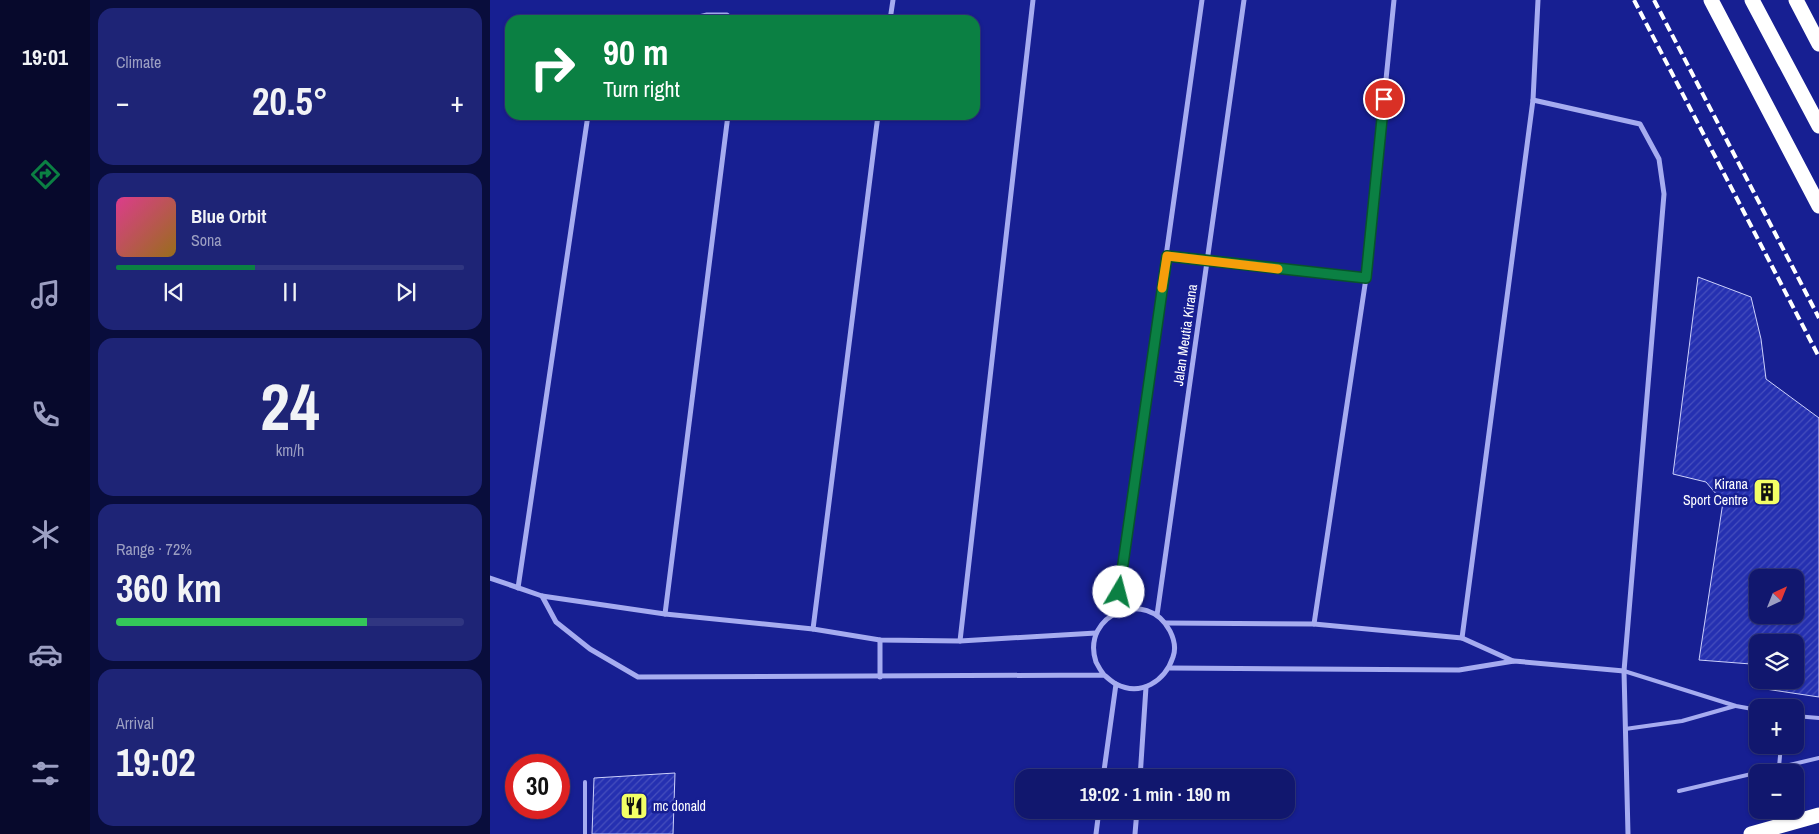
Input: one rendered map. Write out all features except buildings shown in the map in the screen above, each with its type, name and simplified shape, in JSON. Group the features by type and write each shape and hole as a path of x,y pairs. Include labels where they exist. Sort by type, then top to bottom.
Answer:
{"highway":[{"path":"1712,0 1819,206"},
{"path":"1752,0 1819,126"},
{"path":"1796,0 1819,44"},
{"path":"1751,834 1819,815"}],"street":[{"path":"890,15 892,0"},
{"path":"960,641 1034,0"},
{"path":"1116,612 1202,0"},
{"name":"Jalan Meutia Kirana","path":"1157,615 1244,0"},
{"path":"1314,624 1366,278 1394,0"},
{"path":"1462,638 1533,100 1538,0"},
{"path":"707,15 727,15"},
{"path":"1533,100 1640,124 1659,159 1664,194 1624,670 1628,834"},
{"path":"518,588 587,120"},
{"path":"665,614 727,120"},
{"path":"813,629 877,120"},
{"path":"1167,256 1366,278"},
{"path":"490,578 542,596 665,614 813,629 880,640 960,641 1096,633"},
{"path":"542,596 556,622 590,649 638,677 1104,675"},
{"path":"1137,608 1157,615 1166,623 1173,638 1174,653 1170,668 1160,680 1146,687 1131,688 1116,684 1104,675 1096,662 1094,648 1096,633 1104,620 1116,612 1137,608"},
{"path":"1166,623 1314,624 1462,638 1514,661"},
{"path":"880,640 880,677"},
{"path":"1170,668 1459,670 1514,661 1624,670"},
{"path":"1104,769 1116,684"},
{"path":"1141,769 1146,687"},
{"path":"1096,834 1098,819"},
{"path":"1135,834 1136,819"}],"lane":[{"path":"1624,670 1736,706 1749,708"},
{"path":"1625,729 1682,722 1736,706"},
{"path":"1804,717 1819,718"},
{"path":"1792,764 1819,758"},
{"path":"1679,791 1749,774"},
{"path":"584,834 585,782"}],"railway":[{"path":"1634,0 1819,357"},
{"path":"1654,0 1819,318"}],"slow traffic":[{"path":"1162,288 1167,256 1278,269"}],"place":[{"name":"Kirana Sport Centre","path":"1767,492"},
{"name":"mc donald","path":"634,806"}],"route":[{"path":"1119,592 1167,256 1366,278 1384,99"}]}
